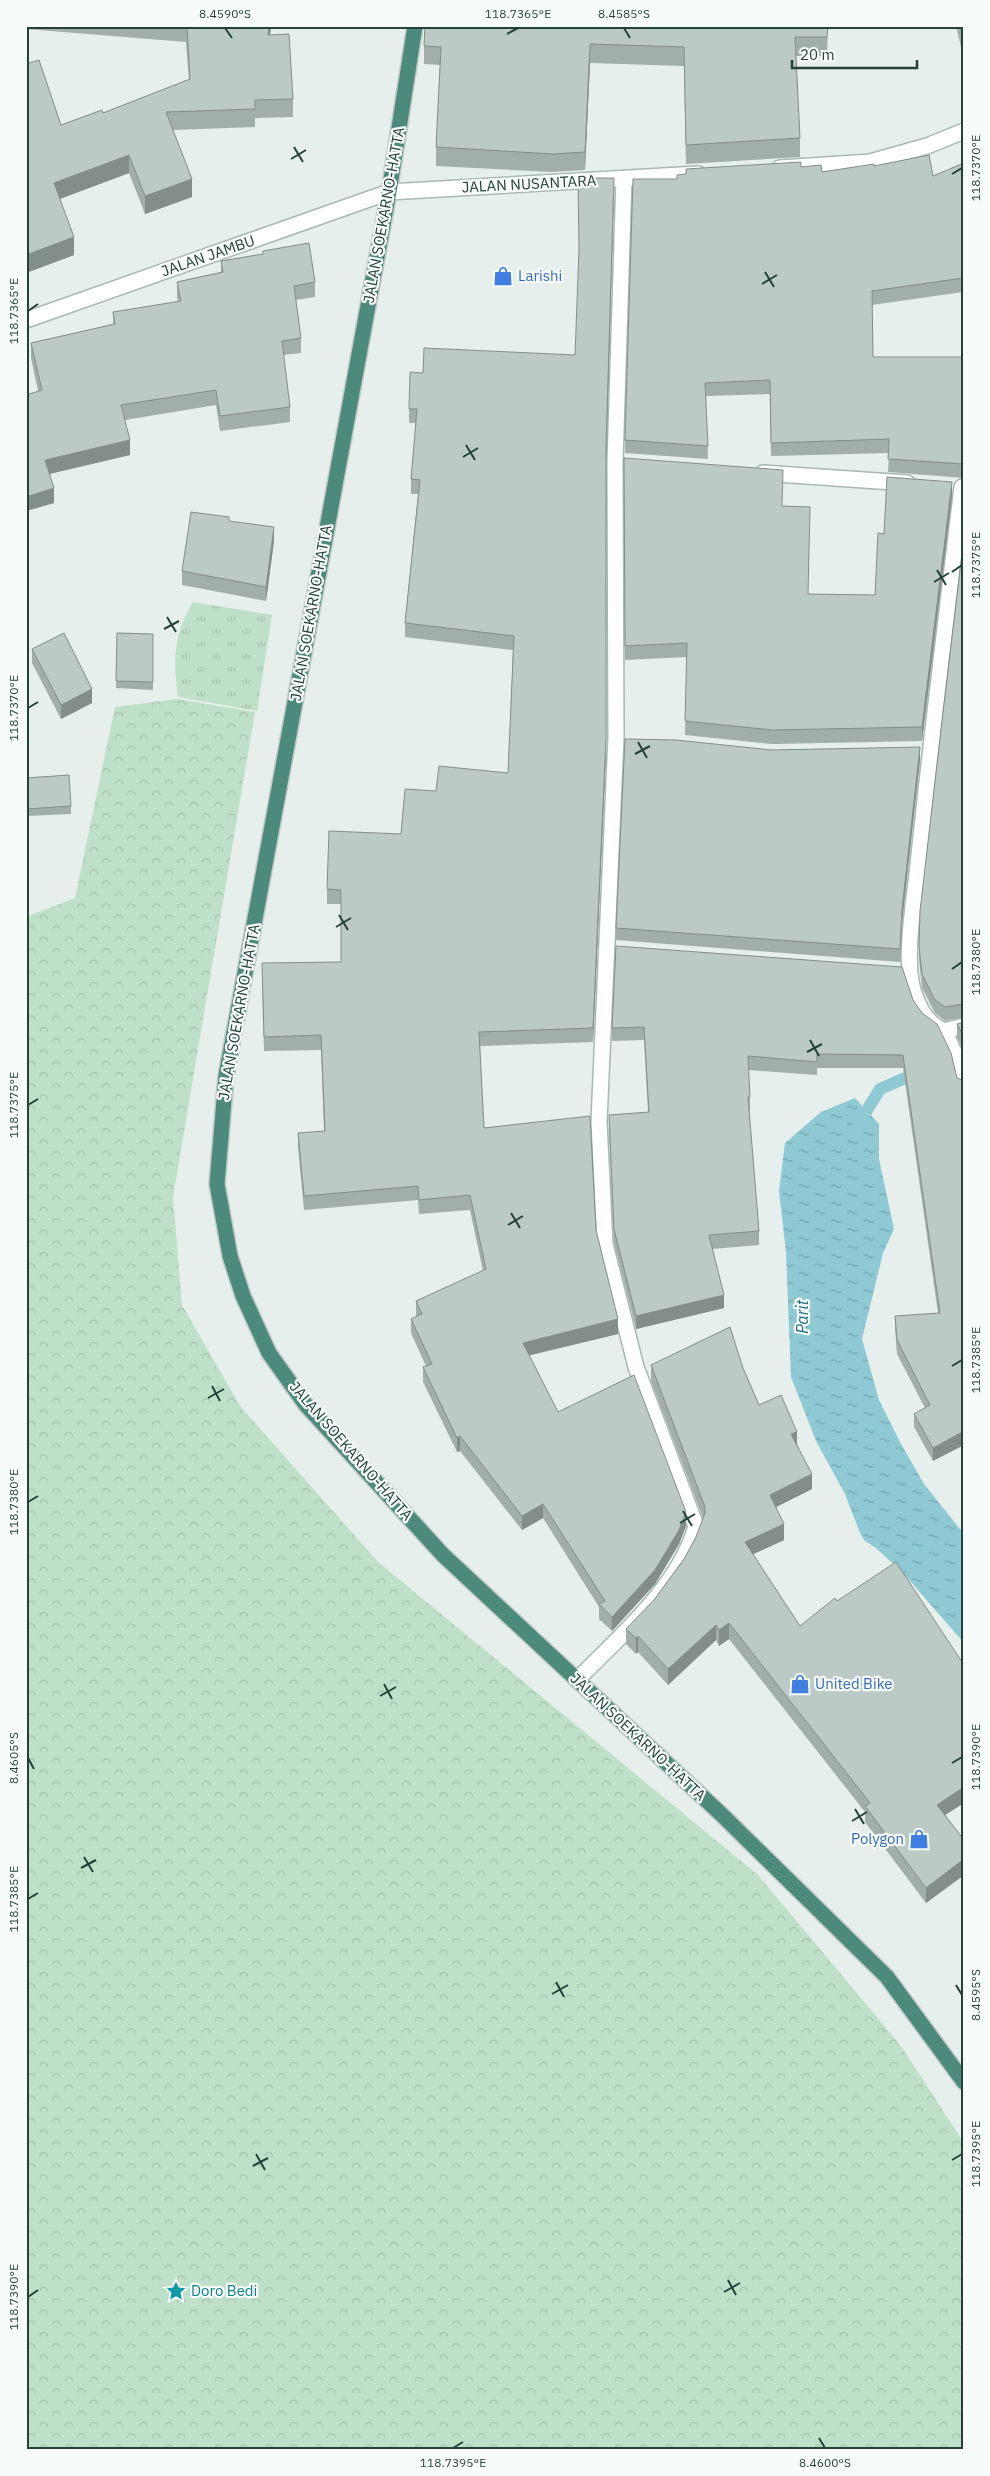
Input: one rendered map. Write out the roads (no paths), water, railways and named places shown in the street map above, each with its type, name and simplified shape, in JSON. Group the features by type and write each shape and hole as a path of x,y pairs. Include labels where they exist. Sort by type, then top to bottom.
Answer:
{"highway":[{"name":"JALAN SOEKARNO-HATTA","path":"415,26 389,192 226,1076 216,1184 230,1256 243,1296 269,1352 306,1405 443,1555 720,1814 888,1977 964,2082"}],"street":[{"path":"762,169 870,162 927,146 964,131"},
{"name":"JALAN NUSANTARA","path":"389,192 624,179 712,172"},
{"path":"577,1680 638,1618 681,1565 691,1545 696,1526 636,1367 605,1244 599,1122 606,949 621,739 620,463 624,179"},
{"name":"JALAN JAMBU","path":"26,320 389,192"},
{"path":"744,472 922,484"},
{"path":"942,486 963,487 925,750 909,955 913,990 925,1015 934,1027 944,1031 964,1026"},
{"path":"606,949 626,950"},
{"path":"891,970 911,972"},
{"path":"944,1031 960,1064 964,1086"}],"water":[{"path":"855,1098 879,1124 879,1159 894,1229 883,1253 862,1339 879,1400 901,1444 924,1484 964,1534 964,1643 904,1574 876,1548 865,1541 845,1494 816,1441 791,1377 786,1252 779,1191 785,1143 821,1112"}],"waterway":[{"name":"Parit","path":"858,1125 880,1089 919,1072"}],"place":[{"name":"Larishi","path":"503,276"},
{"name":"United Bike","path":"800,1684"},
{"name":"Polygon","path":"919,1839"},
{"name":"Doro Bedi","path":"176,2291"}]}
